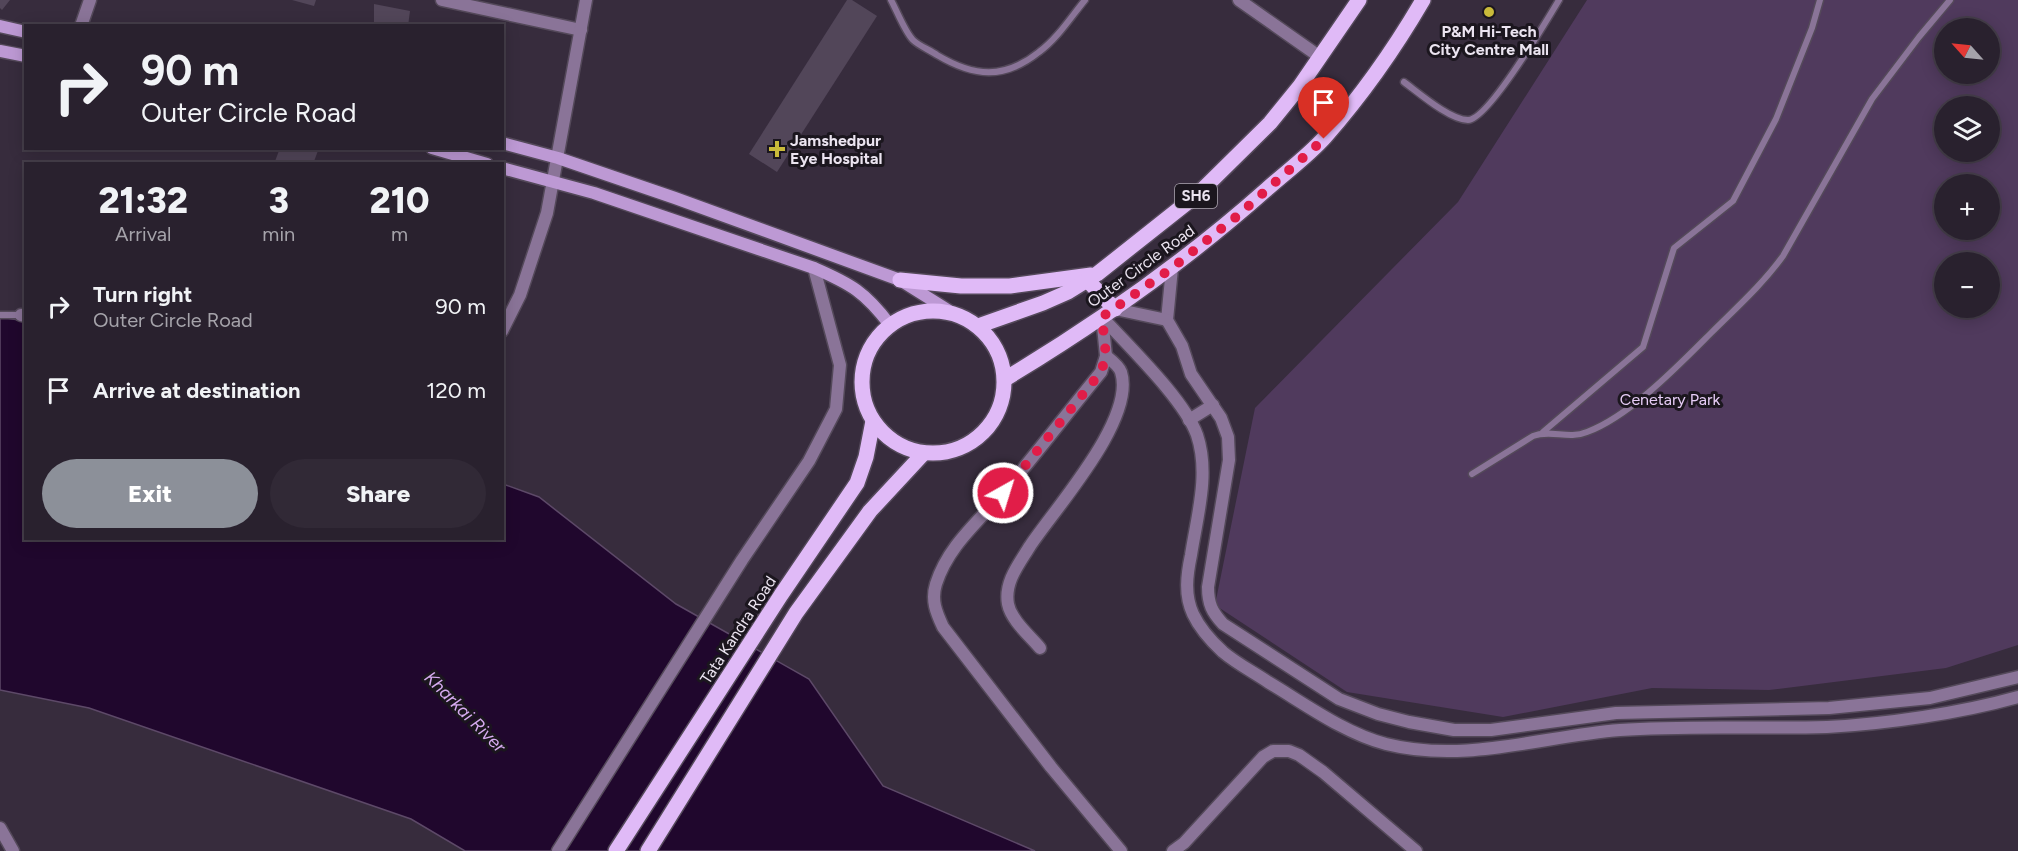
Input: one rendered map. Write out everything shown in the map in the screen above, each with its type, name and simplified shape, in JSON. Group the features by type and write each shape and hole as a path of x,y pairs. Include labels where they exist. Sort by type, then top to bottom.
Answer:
{"main road":[{"name":"SH6","path":"978,326 1043,303 1092,277 1198,194 1270,123 1320,57 1359,0"},
{"name":"Outer Circle Road","path":"1005,379 1108,313 1172,268 1236,217 1324,139 1403,34 1423,0"},
{"path":"0,26 24,32"},
{"path":"0,51 24,56"},
{"path":"504,144 558,158 675,198 900,280 978,326 997,350 1005,379 999,410 981,435 954,451 923,453 895,443 873,421 862,395 863,367 875,341 890,325 919,312 929,310 951,312"},
{"path":"439,150 480,162"},
{"path":"504,169 605,196 814,268 863,293 890,325"},
{"path":"900,280 961,286 1010,286 1092,277 1108,313"},
{"name":"Tata Kandra Road","path":"616,851 856,483 866,457 873,421"},
{"path":"648,851 796,613 870,511 923,453"}],"street":[{"path":"82,24 90,0"},
{"path":"442,0 581,30"},
{"path":"504,327 520,295 547,213 586,0"},
{"path":"1239,0 1320,57"},
{"path":"558,851 742,560 809,461 836,409 840,365 814,268"},
{"path":"1172,268 1167,320 1182,346 1191,374 1221,418 1228,437 1229,459 1208,587 1208,601 1212,611 1223,624 1339,699 1378,714 1409,722 1454,730 1491,730 1616,713 1829,708 1930,698 2018,676"},
{"path":"1108,313 1167,320"},
{"path":"1108,313 1106,356 1101,372 1003,493 951,551 936,585 933,599 943,627 1051,767 1121,851"},
{"path":"1108,313 1189,420 1199,443 1203,471 1201,495 1187,575 1192,613 1206,635 1225,654 1351,730 1385,743 1460,752 1496,749 1622,730 1831,726 1934,715 2018,697"},
{"path":"1040,648 1020,625 1008,606 1008,589 1014,571 1098,450 1115,420 1124,389 1120,370 1106,356"},
{"path":"1189,420 1213,405"},
{"path":"1173,851 1184,843 1263,757 1273,751 1288,751 1299,755 1323,772 1416,851"},
{"path":"0,828 13,851"}],"lane":[{"path":"891,0 914,40 952,64 969,71 982,73 1018,65 1040,52 1085,0"},
{"path":"1404,82 1454,116 1467,120 1475,118 1485,110 1505,83 1559,0"},
{"path":"1472,474 1533,435 1543,432 1643,347 1674,248 1733,201 1776,119 1812,28 1820,0"},
{"path":"1543,432 1575,436 1613,419 1666,377 1767,278 1783,256 1872,99 1950,0"},
{"path":"0,315 23,316"}],"green space":[{"name":"Cenetary Park","path":"1587,0 2018,0 2018,645 1946,668 1769,690 1652,688 1503,717 1347,692 1215,605 1255,408 1458,202"}],"water":[{"name":"Kharkai River","path":"0,317 24,321 24,540 504,540 504,484 539,497 676,604 809,679 883,786 1035,851 465,851 411,819 89,708 0,690"}],"building":[{"path":"0,0 10,0 2,10 0,8"},
{"path":"292,0 316,0 314,6"},
{"path":"847,0 852,0 877,16 777,172 749,154"},
{"path":"374,4 410,11 408,24 374,22"},
{"path":"279,150 318,150 314,162 275,162"}],"place":[{"name":"P&M Hi-Tech City Centre Mall","path":"1489,12"},
{"name":"Jamshedpur Eye Hospital","path":"777,149"}],"route":[{"path":"1003,493 1101,372 1106,356 1102,317 1172,268 1236,217 1324,139"}]}
